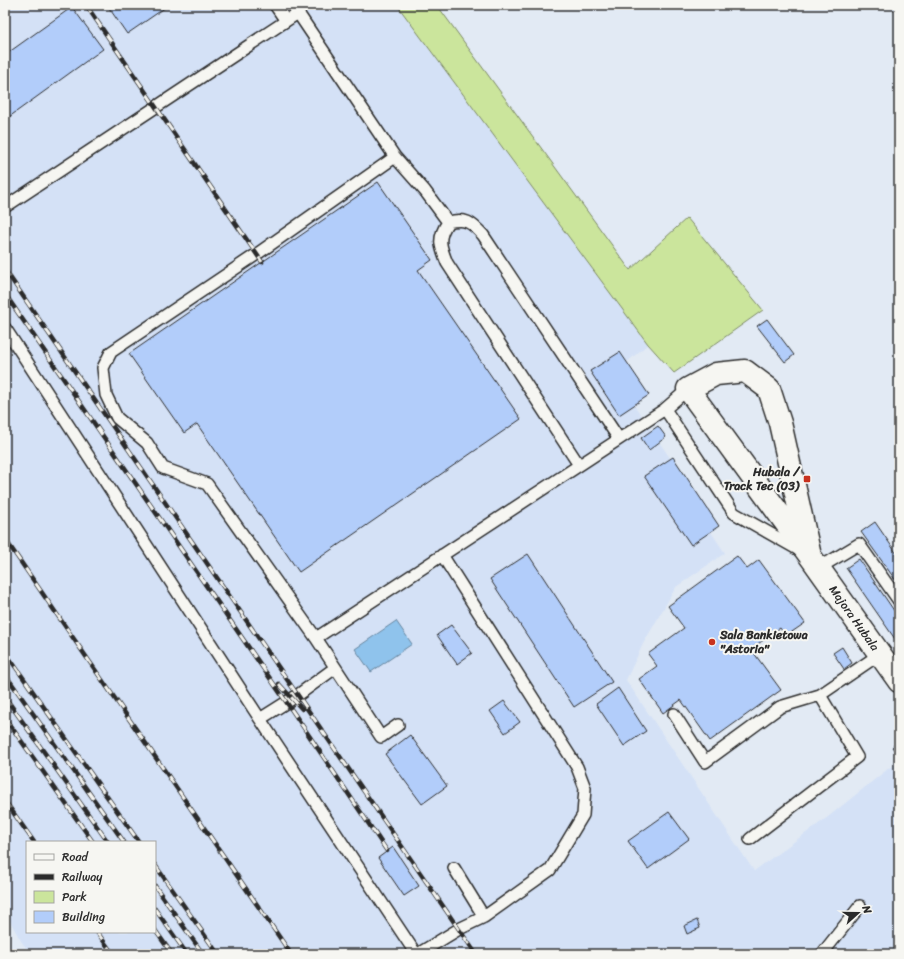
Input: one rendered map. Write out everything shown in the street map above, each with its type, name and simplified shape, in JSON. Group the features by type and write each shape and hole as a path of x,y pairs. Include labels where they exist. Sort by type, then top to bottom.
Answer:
{"street":[{"name":"Majora Hubala","path":"814,562 780,423 769,389 745,371 716,374 688,389 814,562 894,671"}],"lane":[{"path":"275,5 286,21"},
{"path":"5,207 298,13 395,157 425,191 448,222"},
{"path":"395,157 257,254 111,352 103,368 106,395 117,418 147,443 163,468 207,484 316,638 381,737 398,725"},
{"path":"579,465 447,263 441,248 442,232 448,222 459,220 472,223 483,235 619,440"},
{"path":"5,328 260,720 417,954 459,929 484,917 550,870 583,815 586,788 577,767 442,555"},
{"path":"316,638 619,440 665,409 688,389"},
{"path":"665,409 734,513 814,562 860,544 899,601"},
{"path":"260,720 298,696 335,668"},
{"path":"674,714 705,762 780,707 894,671"},
{"path":"750,839 857,757 820,695"},
{"path":"454,868 484,917"},
{"path":"822,954 860,906"}],"shaded area":[{"path":"5,5 397,5 648,344 627,362 649,395 634,405 670,458 673,457 719,526 711,532 725,553 676,587 643,644 626,680 754,871 828,817 899,760 899,954 31,954 21,941 5,912"}],"green space":[{"path":"397,5 437,5 630,270 687,218 763,310 674,373 648,344"}],"water":[{"path":"396,621 412,644 371,672 355,649"}],"building":[{"path":"107,5 169,5 127,34"},
{"path":"72,7 103,49 9,117 5,111 5,55"},
{"path":"378,182 432,260 418,270 521,419 299,572 197,424 184,433 129,354"},
{"path":"767,319 794,355 785,362 757,326"},
{"path":"620,352 649,395 619,415 590,371"},
{"path":"658,426 666,437 649,450 641,438"},
{"path":"673,457 719,526 691,545 644,476"},
{"path":"875,522 899,557 899,585 861,532"},
{"path":"528,554 612,682 574,707 490,579"},
{"name":"Sala Bankietowa \"Astoria\"","path":"737,556 747,569 759,560 805,623 786,636 780,628 751,649 781,690 710,741 681,700 663,713 639,679 657,666 648,654 684,628 668,606"},
{"path":"859,559 899,618 899,637 895,639 846,568"},
{"path":"451,625 472,653 457,664 437,635"},
{"path":"842,647 852,663 844,669 833,653"},
{"path":"618,688 646,731 624,746 596,704"},
{"path":"504,701 520,722 505,733 490,711"},
{"path":"410,735 447,786 422,804 385,754"},
{"path":"899,741 899,756 892,747"},
{"path":"669,812 689,839 648,869 628,841"},
{"path":"393,847 419,886 404,896 378,858"},
{"path":"697,920 700,928 687,934 684,926"}],"railway":[{"path":"86,5 262,262"},
{"path":"5,270 476,954"},
{"path":"5,294 287,703 387,851"},
{"path":"5,539 291,954"},
{"path":"5,652 138,841"},
{"path":"5,674 123,841"},
{"path":"279,684 302,709"},
{"path":"5,697 107,841"},
{"path":"5,718 92,841"},
{"path":"5,801 33,841"},
{"path":"156,866 218,954"},
{"path":"156,887 203,954"},
{"path":"156,910 187,954"},
{"path":"156,931 172,954"},
{"path":"98,933 113,954"}],"place":[{"name":"Hubala / Track Tec (03)","path":"807,479"},
{"name":"Sala Bankietowa \"Astoria\"","path":"712,642"}]}
